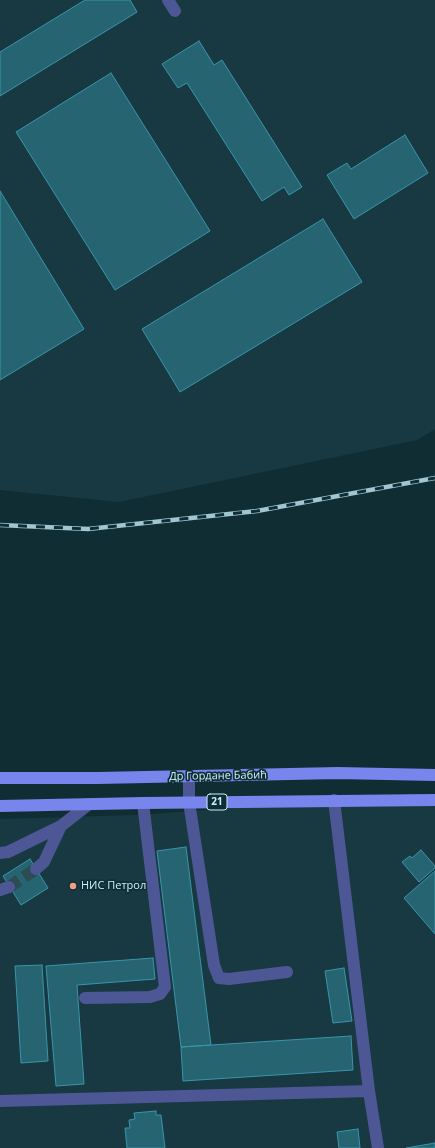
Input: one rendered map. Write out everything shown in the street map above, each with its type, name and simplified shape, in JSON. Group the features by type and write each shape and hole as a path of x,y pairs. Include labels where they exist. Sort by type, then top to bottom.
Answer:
{"main road":[{"name":"Др Гордане Бабић","path":"0,778 338,773 435,775"},
{"name":"21","path":"0,806 334,800 435,800"}],"lane":[{"path":"168,0 175,11"},
{"path":"189,776 189,802 214,965 219,978 229,979 287,972"},
{"path":"334,800 369,1091 378,1148"},
{"path":"85,998 150,997 160,994 165,987 143,803"},
{"path":"0,853 8,852 61,826 89,804"},
{"path":"36,869 44,862 61,826"},
{"path":"0,1101 369,1091"}],"shaded area":[{"path":"0,0 435,0 435,429 417,440 119,502 0,490"},
{"path":"348,800 435,803 435,1148 0,1148 0,819 137,815"}],"building":[{"path":"85,0 130,0 137,12 0,96 0,52"},
{"path":"199,41 214,65 222,60 302,187 289,195 284,187 262,201 187,83 178,88 162,64"},
{"path":"111,73 210,231 115,290 16,132"},
{"path":"405,135 428,173 354,219 327,175 347,163 351,169"},
{"path":"0,191 84,329 0,380"},
{"path":"323,219 362,282 180,392 142,329"},
{"path":"186,847 211,1045 181,1047 157,851"},
{"path":"421,850 435,866 435,868 419,882 402,862 410,856 412,858"},
{"path":"30,859 48,888 21,905 3,876"},
{"path":"435,871 435,934 404,898"},
{"path":"153,958 155,979 77,985 84,1084 56,1086 46,966"},
{"path":"42,965 48,1061 21,1063 15,966"},
{"path":"344,968 352,1021 333,1023 325,971"},
{"path":"351,1036 353,1070 183,1081 181,1047"},
{"path":"156,1111 156,1115 161,1115 165,1148 127,1148 125,1128 130,1128 129,1120 135,1119 134,1113"},
{"path":"358,1129 360,1148 339,1148 337,1132"},
{"path":"435,1143 435,1148 406,1148"}],"tunnel":[{"path":"9,887 36,869"}],"railway":[{"path":"0,525 88,529 257,511 435,478"}],"place":[{"name":"НИС Петрол","path":"73,886"}]}
